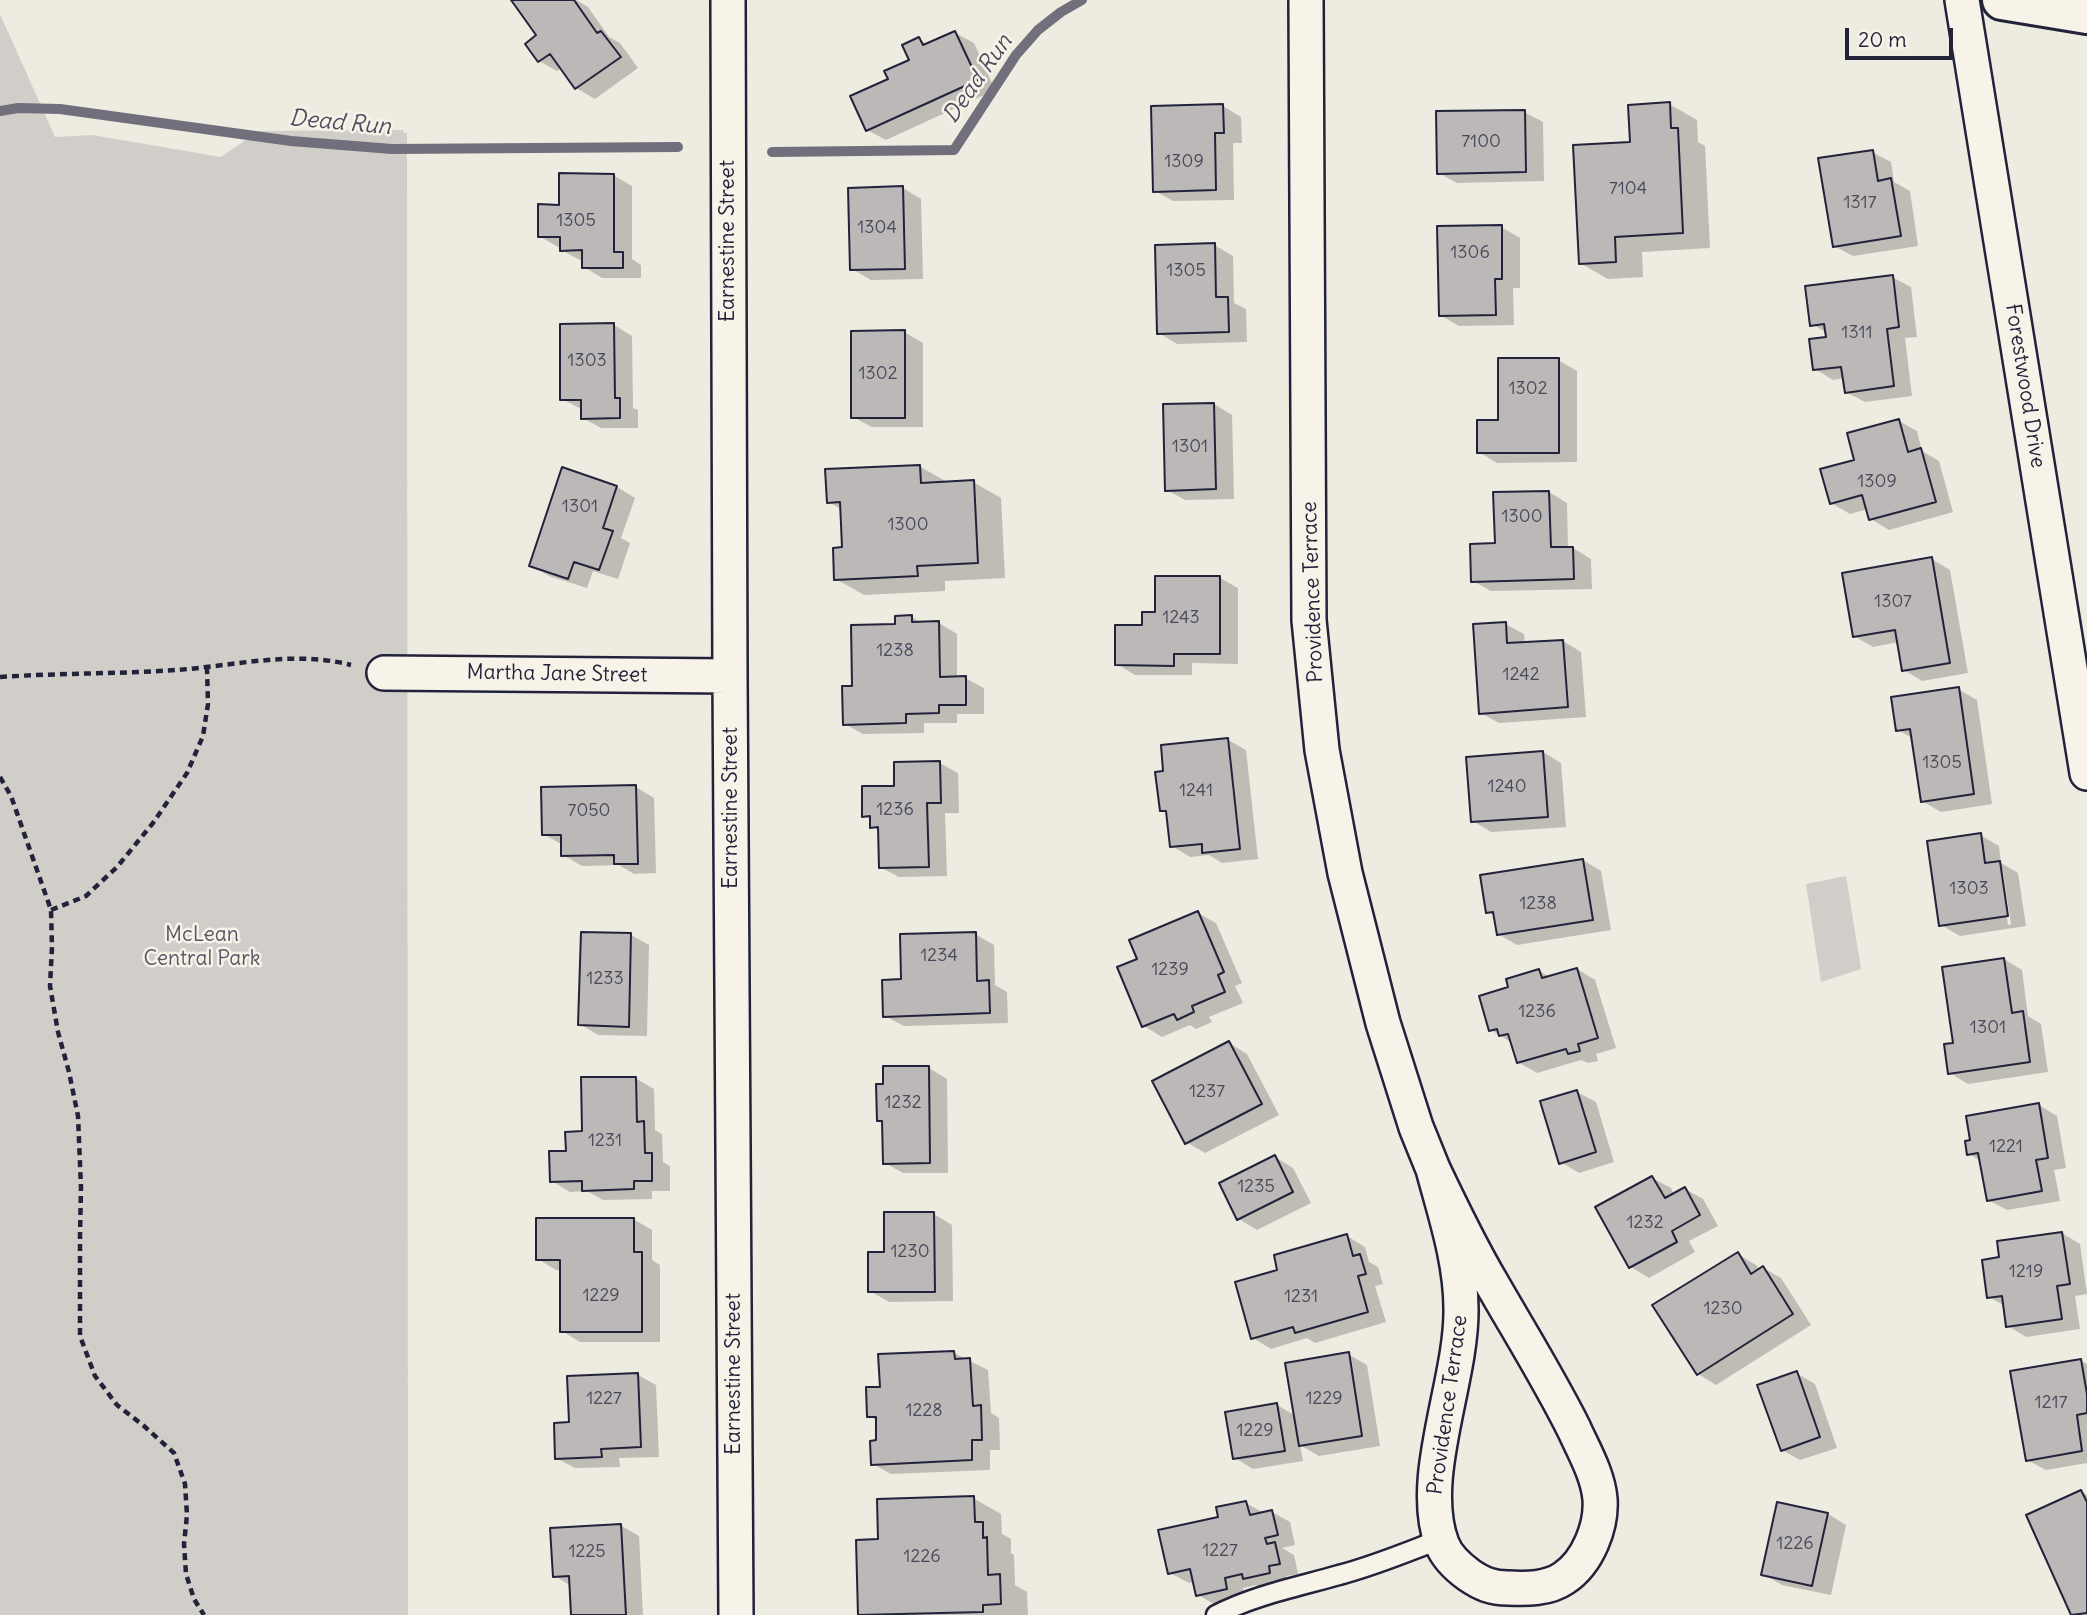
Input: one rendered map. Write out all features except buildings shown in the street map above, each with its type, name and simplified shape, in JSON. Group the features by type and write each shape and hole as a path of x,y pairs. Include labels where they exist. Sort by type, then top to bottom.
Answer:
{"main road":[{"path":"2002,0 2087,14"}],"street":[{"name":"Earnestine Street","path":"728,0 736,1615"},
{"name":"Providence Terrace","path":"1306,0 1309,620 1322,750 1345,873 1383,1023 1416,1128 1463,1231 1556,1393 1583,1447 1596,1481 1600,1499 1595,1533 1587,1552 1563,1579 1532,1589 1497,1588 1483,1584 1449,1557 1441,1539 1434,1508 1437,1466 1461,1341 1461,1306 1454,1247 1433,1169"},
{"name":"Forestwood Drive","path":"1962,0 2087,773"},
{"name":"Martha Jane Street","path":"384,673 730,676"}],"lane":[{"path":"1216,1615 1255,1598 1341,1575 1441,1539"}],"path":[{"path":"0,677 207,668 244,661 305,658 384,673"},
{"path":"51,910 86,896 117,866 153,823 187,773 203,736 208,704 207,668"},
{"path":"0,777 11,796 51,910 50,986 78,1116 81,1188 80,1336 94,1376 117,1405 174,1453 185,1484 186,1574 194,1600 204,1615"}],"green space":[{"name":"McLean Central Park","path":"0,14 55,137 92,135 221,157 259,131 403,130 407,133 408,1615 0,1615"},
{"path":"1846,876 1861,969 1821,982 1806,884"}],"waterway":[{"name":"Dead Run","path":"772,152 954,150 1016,55 1038,30 1082,0"},
{"name":"Dead Run","path":"0,111 18,108 60,109 291,141 392,149 678,147"}]}
